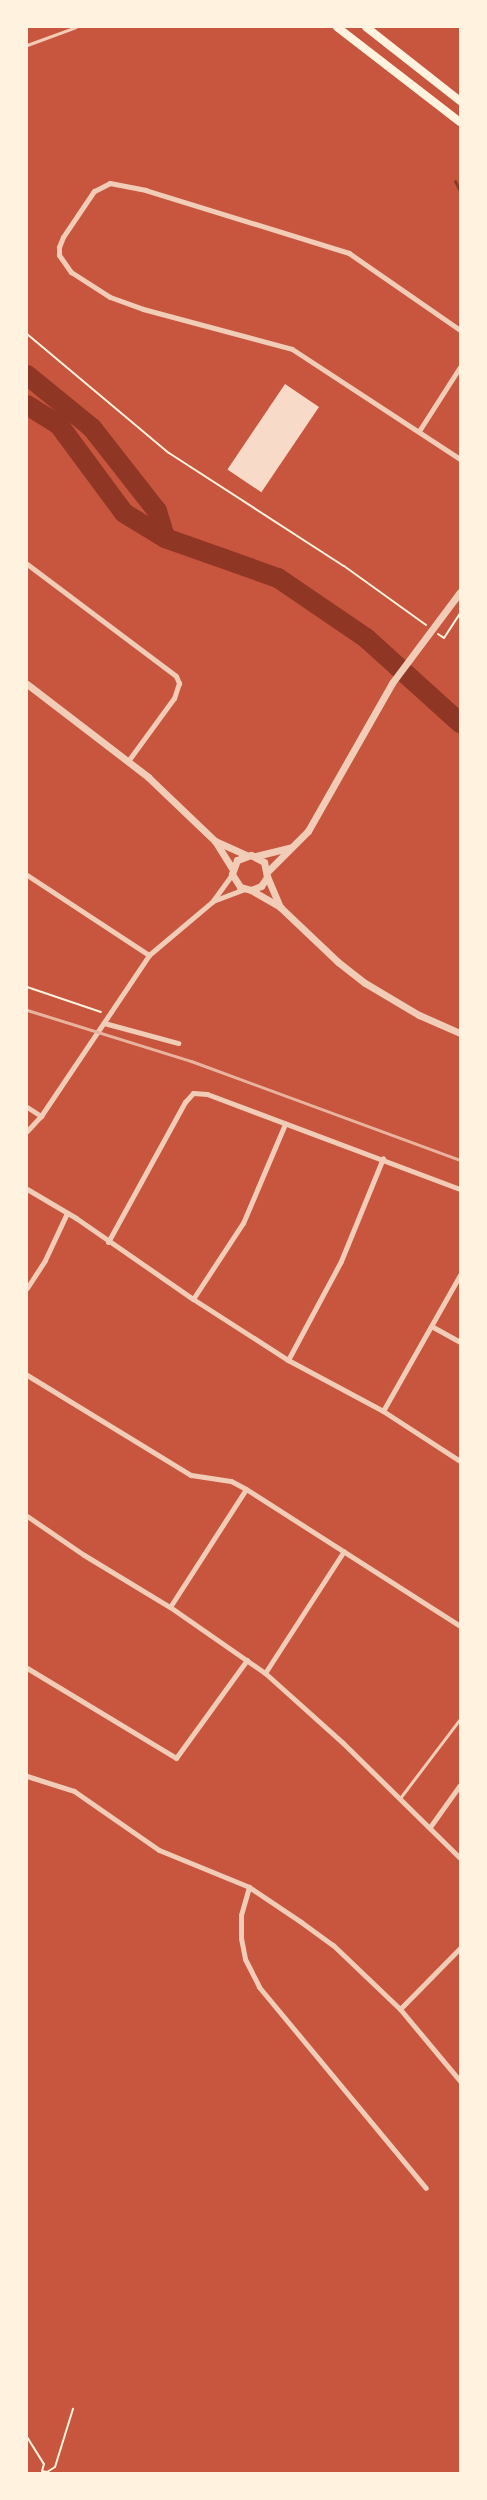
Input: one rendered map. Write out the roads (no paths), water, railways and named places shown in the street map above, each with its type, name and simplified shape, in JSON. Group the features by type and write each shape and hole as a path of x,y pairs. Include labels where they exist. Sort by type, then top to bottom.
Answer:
{"main road":[{"path":"337,27 460,122"},
{"path":"366,27 460,101"}],"street":[{"path":"460,330 349,253 146,190 110,183 87,199 63,237 59,255 71,272 110,297 143,309 292,349 460,459"},
{"path":"419,431 460,367"},
{"path":"27,564 176,676 179,683 174,698 128,761"},
{"path":"212,902 261,886 267,874 308,831 392,683 460,592"},
{"path":"27,684 128,761 215,841 232,871 236,884 280,906 338,962 365,982 419,1015 460,1033"},
{"path":"215,841 246,855 256,856 293,846"},
{"path":"27,1131 40,1116 150,955 212,902 237,860 246,855"},
{"path":"256,856 264,862 280,906"},
{"path":"27,875 150,955"},
{"path":"104,1023 177,1043"},
{"path":"108,1242 185,1102 193,1094 207,1094 383,1158 460,1189"},
{"path":"27,1107 40,1116"},
{"path":"193,1299 243,1223 285,1124"},
{"path":"288,1360 341,1261 383,1158"},
{"path":"27,1189 67,1213 193,1299 288,1360 383,1412 460,1461"},
{"path":"27,1288 45,1260 67,1213"},
{"path":"383,1412 433,1328 460,1275"},
{"path":"433,1328 460,1342"},
{"path":"27,1375 191,1475 231,1481 246,1489 460,1626"},
{"path":"170,1607 246,1489"},
{"path":"27,1516 84,1555 170,1607 265,1672 400,1798 460,1858"},
{"path":"265,1672 344,1551"},
{"path":"27,1668 176,1758 247,1660"},
{"path":"27,1776 74,1791 159,1850 249,1887 333,1945 400,2009 460,2081"},
{"path":"430,1827 460,1785"},
{"path":"249,1887 241,1915 241,1938 245,1959 259,1987 426,2188"},
{"path":"400,2009 460,1948"}],"lane":[{"path":"27,45 76,27"},
{"path":"400,1798 460,1719"}],"waterway":[{"path":"455,181 460,191"},
{"path":"27,375 92,428 157,511 165,538"},
{"path":"27,405 59,425 124,513 165,538 278,578 366,638 460,723"}],"railway":[{"path":"27,1010 191,1061 460,1160"}]}
